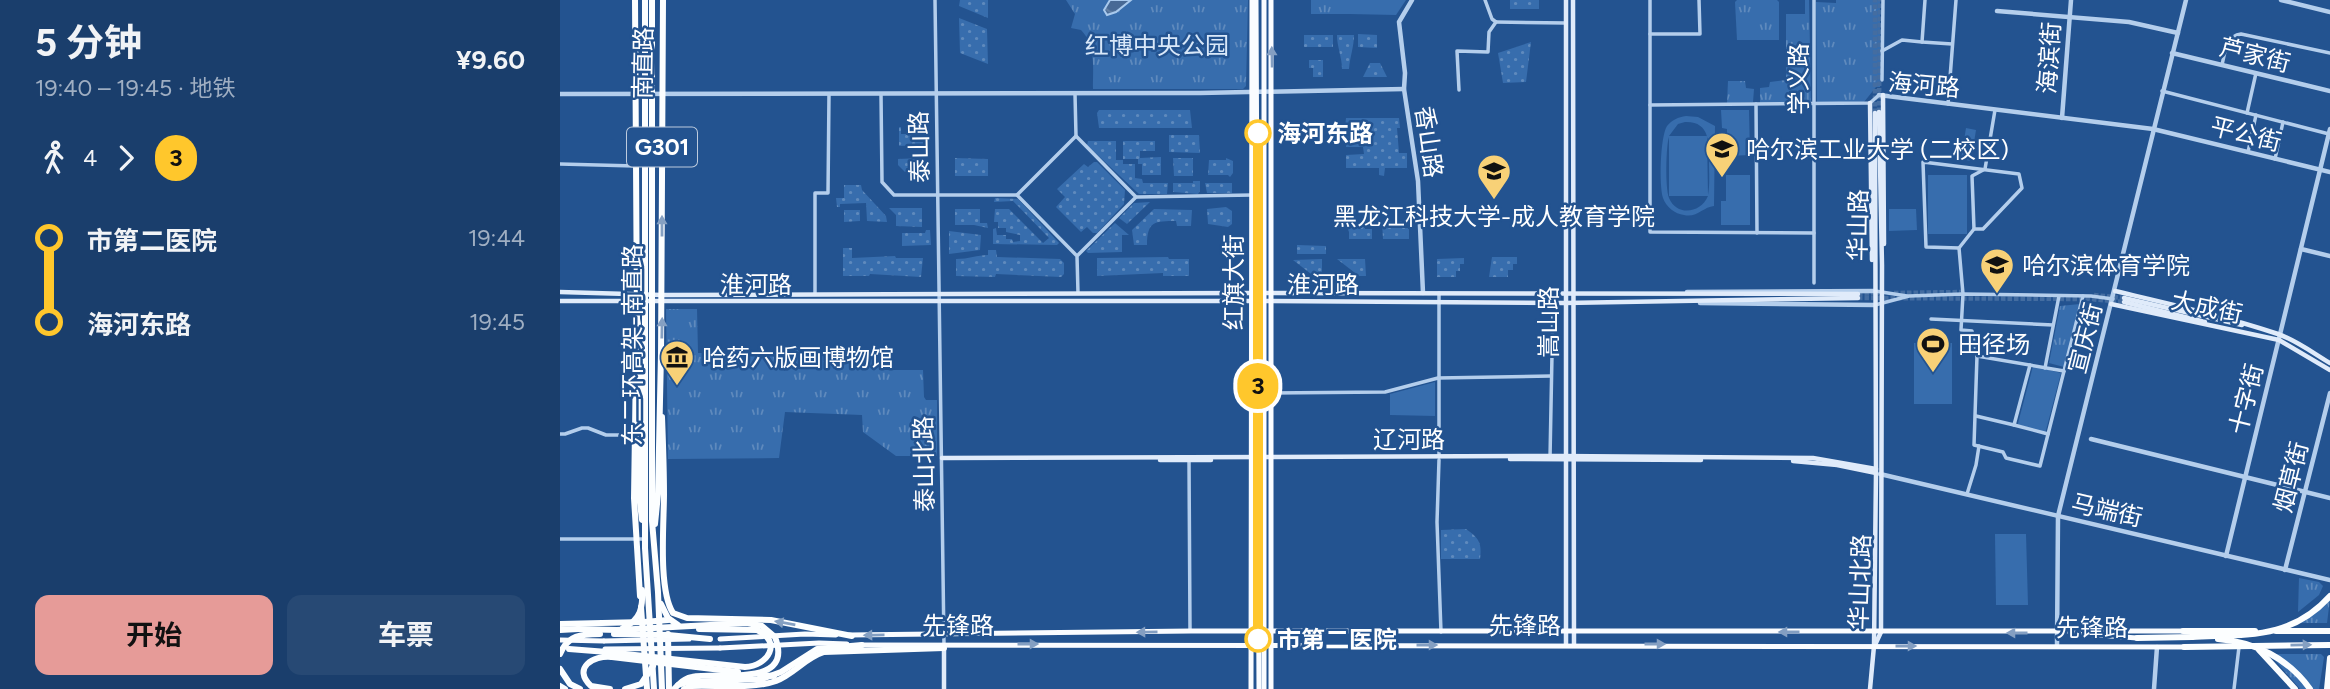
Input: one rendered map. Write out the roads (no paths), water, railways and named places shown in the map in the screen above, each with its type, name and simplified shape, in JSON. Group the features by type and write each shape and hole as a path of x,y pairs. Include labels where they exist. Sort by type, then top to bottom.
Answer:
{"highway":[{"name":"南直路","path":"635,0 636,296"},
{"name":"东二环高架-南直路","path":"645,0 645,548 654,689"},
{"name":"东二环高架-南直路","path":"652,0 651,424 653,546 658,592 662,689"},
{"name":"南直路","path":"662,298 663,0"},
{"name":"G301","path":"636,296 637,542"},
{"name":"G301","path":"662,298 663,538 670,616"},
{"path":"637,319 639,494 645,548"},
{"path":"653,546 658,494 661,355"},
{"path":"619,626 631,624 638,617 642,606 637,542"},
{"path":"641,592 647,689"},
{"path":"569,649 606,650 745,667 755,667 767,658 770,643 762,632 750,629 684,627 668,618 658,592"},
{"path":"2137,638 2254,634 2277,630 2307,617 2330,596"},
{"path":"670,616 676,688"},
{"path":"560,624 619,626 670,616 771,620 852,636"},
{"path":"560,630 747,623 762,626 775,637 777,655 775,662 766,671 753,675 695,676 676,688"},
{"name":"先锋路","path":"2183,631 2330,631"},
{"path":"560,654 569,640 585,634 668,635 710,639"},
{"path":"2192,637 2237,641 2258,648 2287,664 2310,689"},
{"path":"676,688 698,681 762,679 774,676 817,649 862,645"},
{"name":"先锋路","path":"2184,647 2330,645"},
{"path":"676,688 768,683 814,656 829,651 944,646"},
{"path":"2251,647 2262,652 2295,689"},
{"path":"610,689 594,688 587,682 584,671 592,659 606,656 774,676"},
{"path":"2327,689 2330,658"},
{"path":"625,689 641,684 654,665"},
{"path":"560,669 570,684 580,689"},
{"path":"560,686 565,689"}],"main road":[{"name":"红旗大街","path":"1254,0 1261,293 1259,689"},
{"name":"红旗大街","path":"1261,293 1254,195 1257,93 1264,0"},
{"name":"红旗大街","path":"1264,689 1261,645 1261,458 1268,393 1261,293 1272,92 1271,0"},
{"name":"嵩山路","path":"1566,0 1566,644"},
{"name":"嵩山路","path":"1573,0 1574,644"},
{"name":"华山路","path":"1881,95 1882,265"},
{"path":"1870,103 1871,244 1875,276"},
{"name":"华山路","path":"1878,293 1875,276 1877,112 1882,265"},
{"path":"1878,293 1882,265"},
{"name":"大成街","path":"2115,291 2228,317 2255,331"},
{"path":"560,292 662,298"},
{"name":"淮河路","path":"1573,292 1858,296 1573,303 662,298 815,293 1573,292"},
{"name":"华山北路","path":"1874,646 1878,293"},
{"path":"560,301 636,296"},
{"name":"大成街","path":"2124,300 2279,337 2330,363"},
{"name":"大成街","path":"2112,302 2255,331"},
{"name":"大成街","path":"2279,337 2330,370"},
{"name":"辽河路","path":"942,460 1261,458"},
{"name":"辽河路","path":"942,460 1573,458 1812,461 1877,472"},
{"name":"华山北路","path":"1874,646 1881,632 1877,472"},
{"name":"先锋路","path":"710,639 805,634 852,636 1191,631 2183,631"},
{"path":"2057,633 2137,638"},
{"path":"560,640 710,639"},
{"name":"先锋路","path":"606,650 819,643 944,646 1574,644 2184,647"},
{"name":"红旗大街","path":"1251,689 1261,645"},
{"name":"红旗大街","path":"1261,645 1271,689"},
{"path":"944,646 944,689"},
{"path":"1870,689 1874,646"},
{"path":"560,648 569,649"}],"street":[{"name":"泰山路","path":"935,0 938,293"},
{"name":"香山路","path":"1412,0 1399,22 1405,73 1404,89 1418,181 1423,293"},
{"path":"1485,0 1496,22"},
{"path":"1650,0 1650,232 1814,233"},
{"path":"1650,34 1700,34 1699,0"},
{"name":"学义路","path":"1814,0 1814,283"},
{"path":"1882,80 1883,0"},
{"path":"1922,42 1925,0"},
{"path":"1948,104 1956,0"},
{"name":"海滨街","path":"2062,118 2071,0"},
{"name":"宣庆街","path":"2057,646 2058,516 2186,0"},
{"path":"2281,0 2330,12"},
{"path":"1997,11 2129,22 2178,33"},
{"path":"1496,22 1566,23"},
{"path":"1458,90 1457,51 1488,52 1489,32 1496,22"},
{"path":"2222,65 2229,39 2241,34 2330,53"},
{"path":"1882,51 1902,40 1952,44"},
{"name":"芦家街","path":"2172,53 2330,91"},
{"path":"2247,113 2256,73"},
{"path":"560,94 1257,93 1404,89"},
{"path":"2162,91 2329,132"},
{"path":"815,293 815,193 828,192 829,94"},
{"path":"881,94 882,182 894,195 1017,195 1076,136"},
{"path":"1075,94 1076,136 1136,197"},
{"name":"海河路","path":"1650,105 1870,103 1881,95 2153,129"},
{"path":"1756,104 1757,233"},
{"path":"1985,169 1995,110"},
{"path":"2248,152 2256,116"},
{"path":"2275,159 2283,122"},
{"name":"平公街","path":"2153,129 2330,172"},
{"name":"十字街","path":"2226,556 2329,132"},
{"path":"1959,248 1926,247 1923,162 2019,174 2022,188 1983,229 1974,229"},
{"path":"560,164 635,166"},
{"path":"1985,169 1972,176 1974,229 1959,248 1963,294 1961,330 1972,331 1977,356 1973,445 2003,452 2006,458 2040,466 2083,296"},
{"path":"1017,195 1077,256 1078,293"},
{"path":"1077,256 1136,197 1254,195"},
{"path":"2301,248 2330,256"},
{"path":"1672,293 1707,290 1909,296 2083,296 2112,302"},
{"name":"泰山北路","path":"938,293 944,646"},
{"path":"1439,293 1437,522 1441,633"},
{"path":"1672,300 1707,303 1878,304 1909,296"},
{"path":"2045,368 2059,296"},
{"path":"1550,458 1553,303"},
{"path":"1931,319 2053,325"},
{"path":"1977,356 2064,371"},
{"path":"2014,425 2031,365"},
{"path":"1268,393 1385,392 1438,378 1551,376"},
{"name":"烟草街","path":"2285,570 2330,393"},
{"path":"1976,415 2048,434"},
{"path":"560,434 588,428 606,435 635,435"},
{"path":"2091,439 2330,498"},
{"path":"1967,494 1979,446"},
{"path":"1189,460 1191,631"},
{"name":"马端街","path":"1877,472 2330,580"},
{"path":"560,539 637,542 663,538"},
{"path":"2154,689 2157,647"},
{"path":"2234,689 2239,647"}],"water":[{"path":"1110,0 1131,0 1116,12 1107,15 1104,10"}],"tunnel":[{"path":"1875,0 1875,113"},
{"path":"1879,112 1880,0"},
{"path":"1894,293 1963,292"},
{"path":"1858,294 1879,293"},
{"path":"2094,295 2124,298"},
{"path":"1858,298 2089,299 2124,302"}],"metro line":[{"name":"3","path":"1258,133 1258,639"}],"place":[{"name":"海河东路","path":"1258,133"},
{"name":"哈尔滨工业大学 (二校区)","path":"1722,179"},
{"name":"黑龙江科技大学-成人教育学院","path":"1494,201"},
{"name":"哈尔滨体育学院","path":"1997,295"},
{"name":"田径场","path":"1933,374"},
{"name":"哈药六版画博物馆","path":"677,387"},
{"name":"市第二医院","path":"1258,639"}],"park label":[{"name":"红博中央公园","path":"1157,45"}]}
